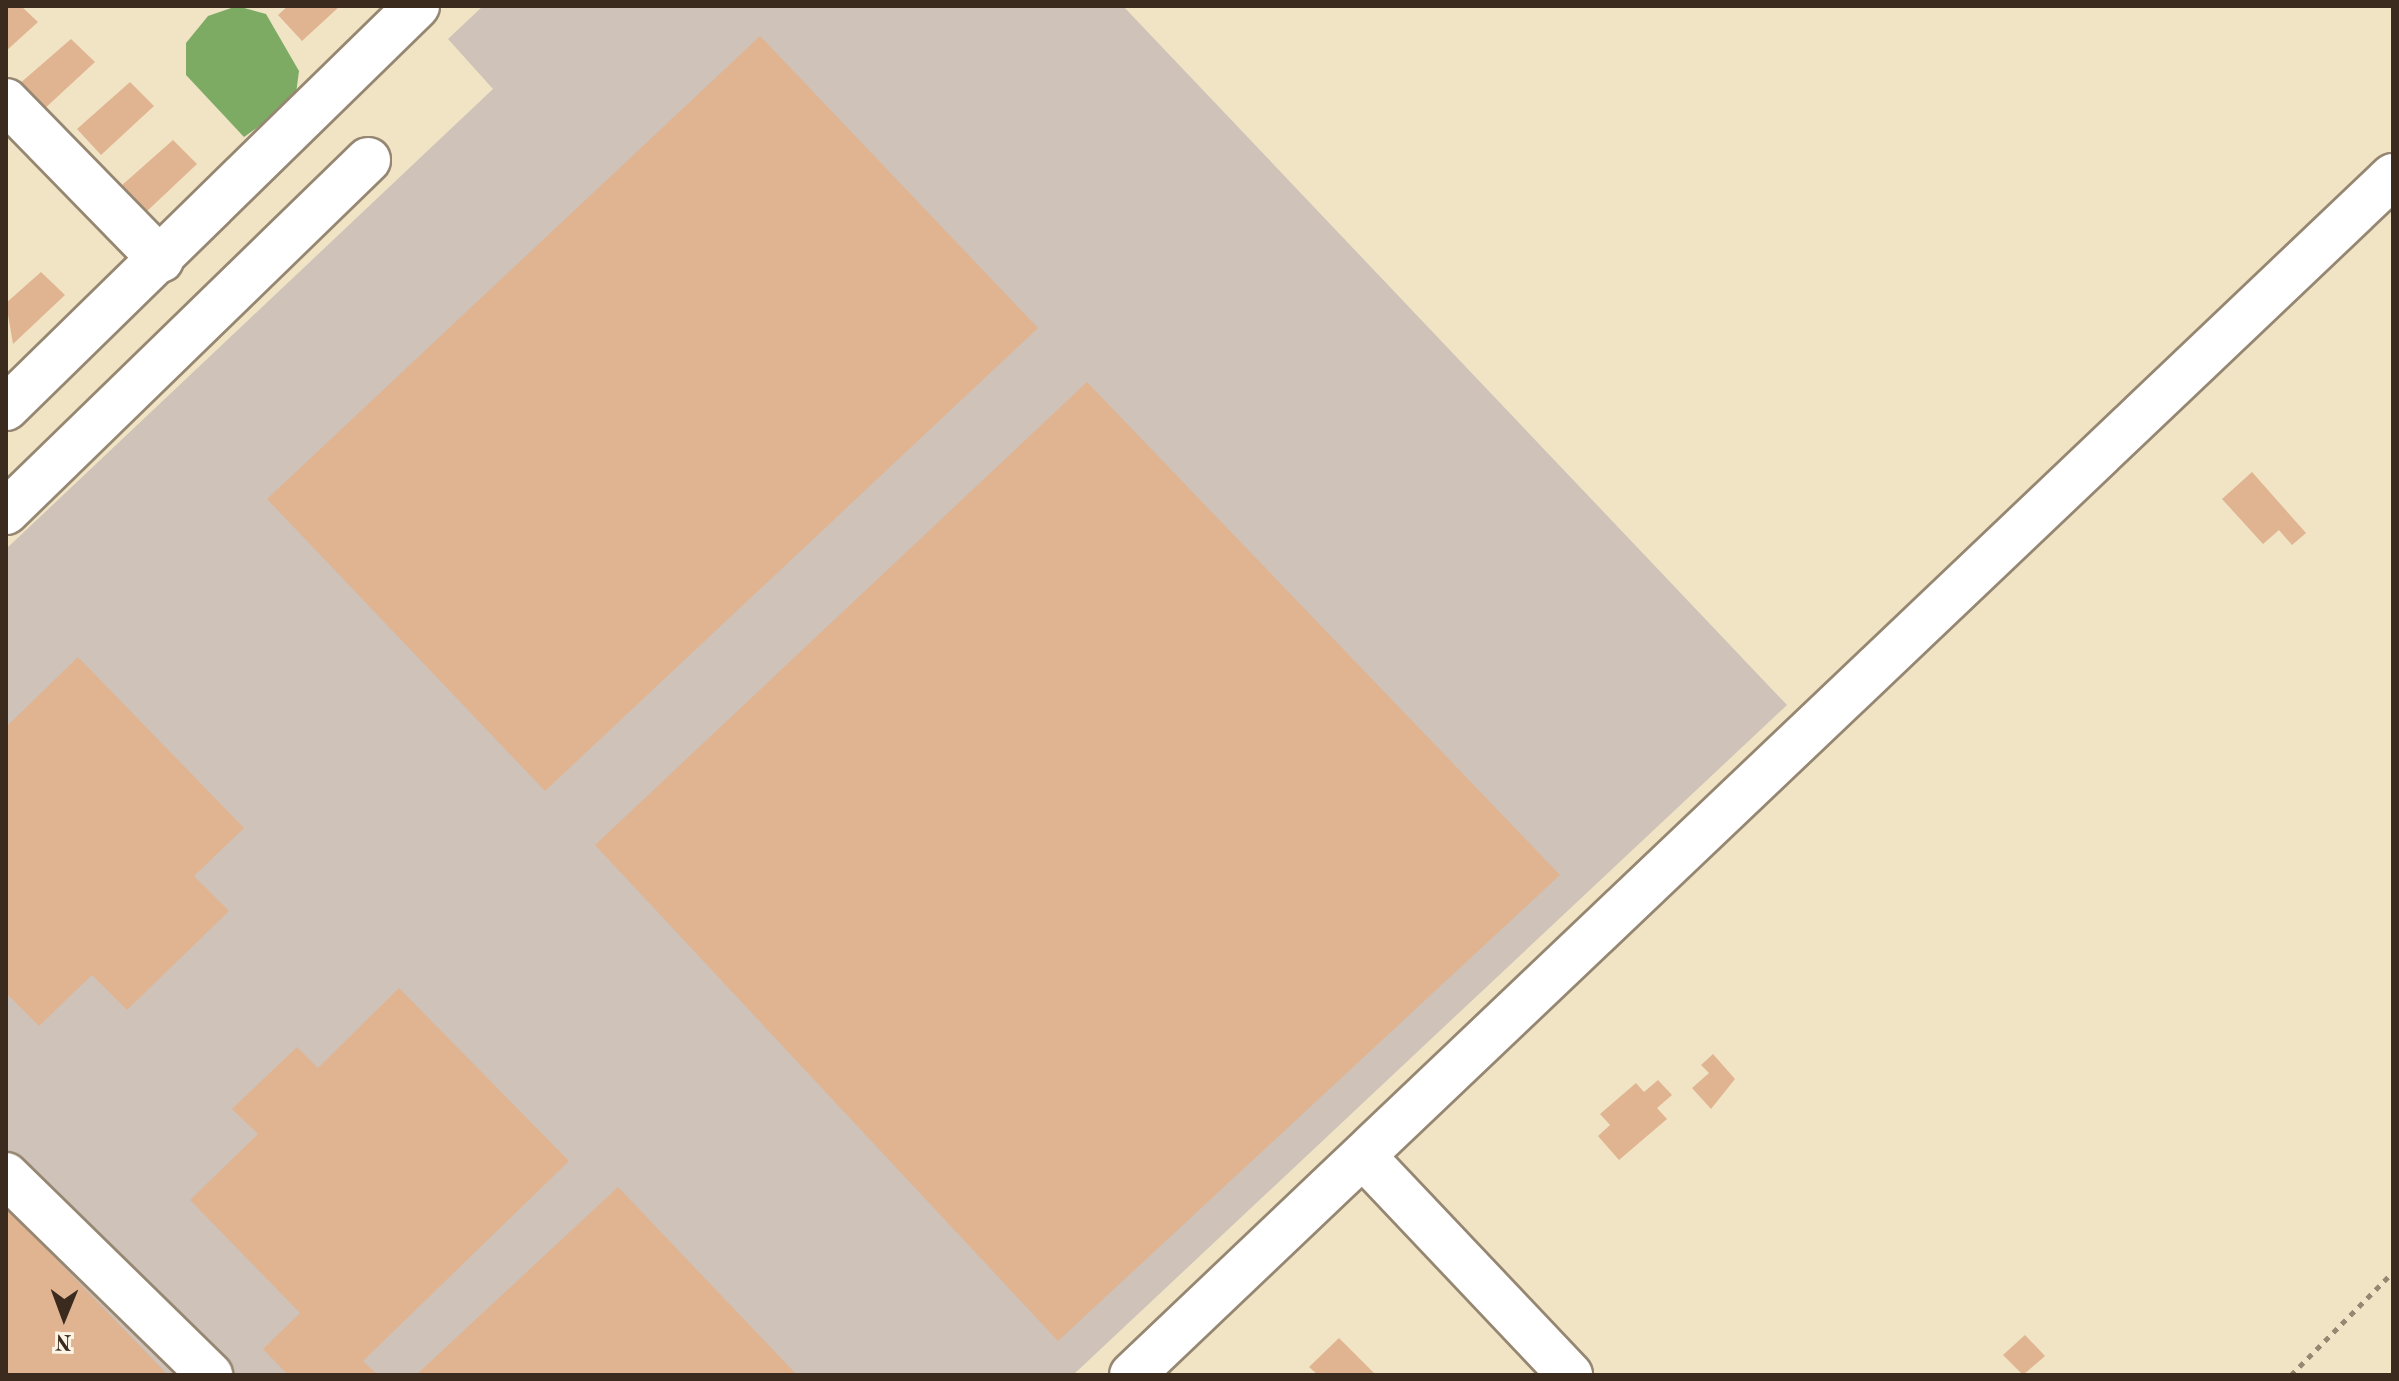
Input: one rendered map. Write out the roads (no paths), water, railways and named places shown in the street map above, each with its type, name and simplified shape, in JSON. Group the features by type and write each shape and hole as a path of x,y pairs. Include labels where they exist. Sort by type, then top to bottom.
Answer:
{"street":[{"path":"6,408 161,260 417,6"},
{"path":"6,101 161,260"},
{"path":"6,512 368,160"},
{"path":"1132,1375 2393,176"},
{"path":"1364,1157 1570,1375"},
{"path":"6,1175 210,1375"}]}
